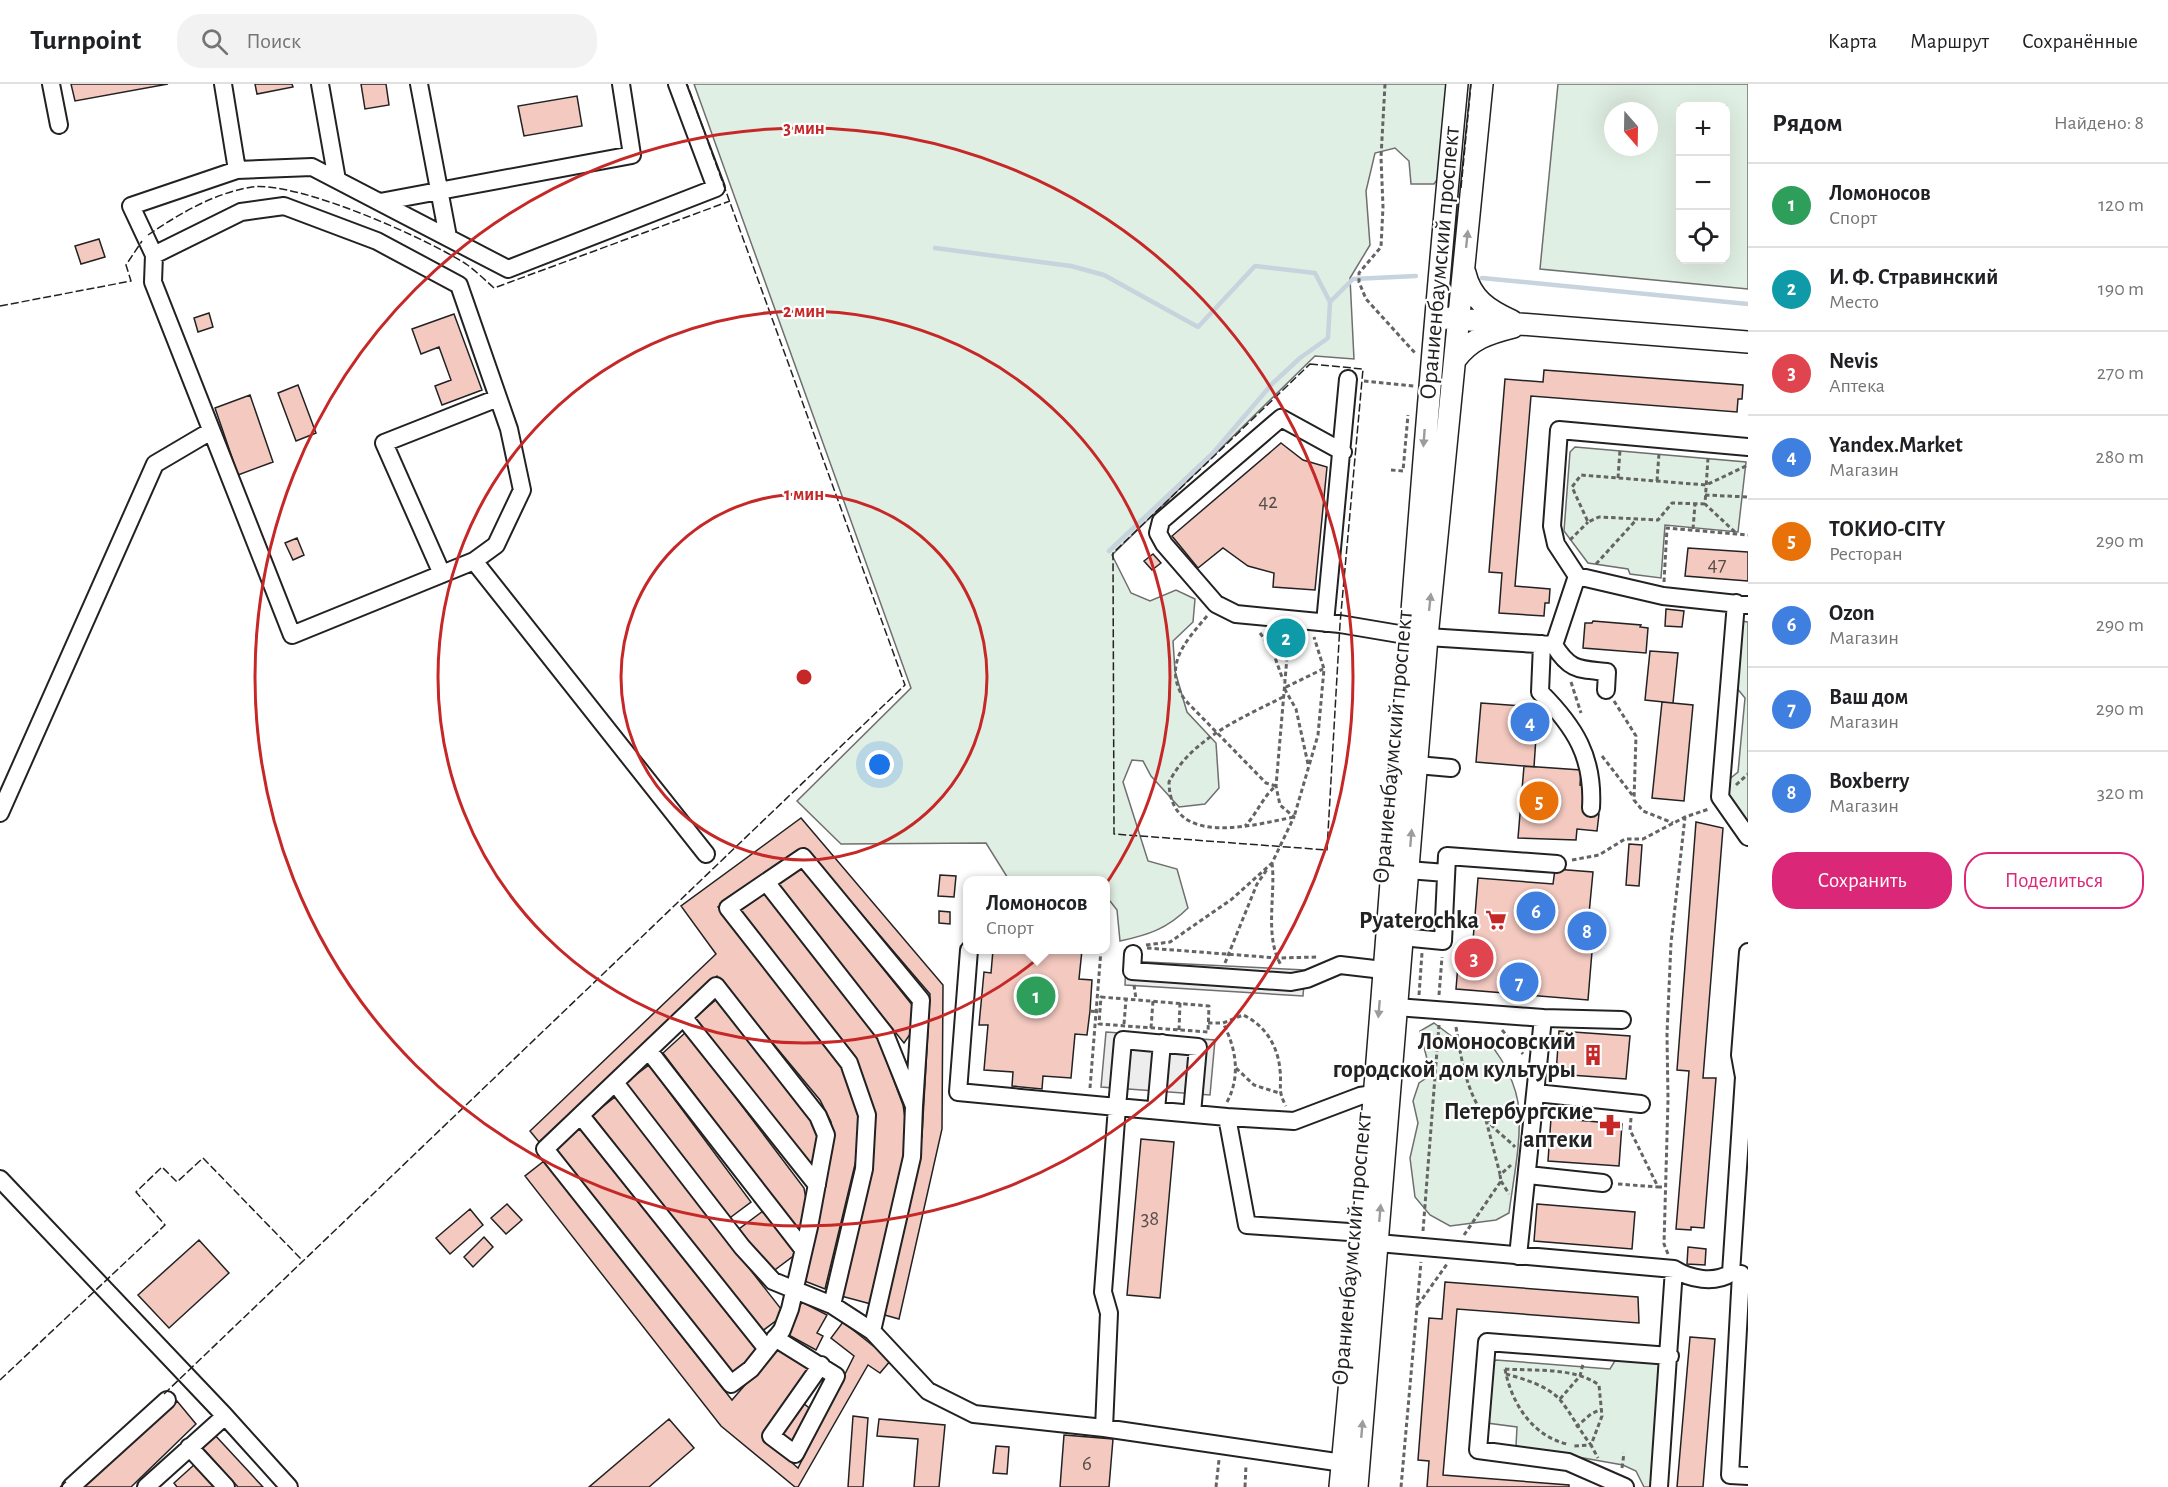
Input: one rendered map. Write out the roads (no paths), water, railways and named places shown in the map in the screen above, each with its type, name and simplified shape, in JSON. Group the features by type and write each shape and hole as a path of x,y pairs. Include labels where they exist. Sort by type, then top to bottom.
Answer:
{"main road":[{"name":"Ораниенбаумский проспект","path":"1382,1095 1383,970 1399,869 1409,764 1419,637 1434,317 1457,84"},
{"name":"Ораниенбаумский проспект","path":"1419,637 1455,360 1482,84"},
{"path":"1464,269 1469,290 1476,298 1510,320 1524,324"},
{"path":"1434,317 1748,342"},
{"path":"1455,360 1465,346 1474,340 1524,324"},
{"name":"Ораниенбаумский проспект","path":"1357,1487 1351,1463 1382,1095 1396,1007 1402,937 1399,869"},
{"name":"Ораниенбаумский проспект","path":"1340,1487 1351,1463"}],"street":[{"path":"51,84 59,126"},
{"path":"223,84 237,170"},
{"path":"320,84 337,180"},
{"path":"419,84 448,237"},
{"path":"380,202 632,155 621,84"},
{"path":"154,255 241,212 284,206 377,241 459,285 509,429 522,489 496,545 474,561 292,635 153,282 154,255 131,206 237,170 312,167 508,268 716,188 677,84"},
{"path":"1317,623 1355,380"},
{"path":"442,574 384,443 498,398"},
{"path":"1343,452 1281,418 1161,521 1158,533 1216,604 1247,617 1317,623 1419,637 1548,645 1565,662 1578,669 1607,672 1606,690"},
{"path":"1748,447 1559,430 1552,526 1560,550 1580,577 1663,596 1742,604 1720,797 1748,837"},
{"path":"0,813 154,464 211,432"},
{"path":"474,561 706,854"},
{"path":"1580,577 1548,645 1540,692 1564,715 1588,762 1592,782 1590,808"},
{"path":"1409,764 1451,768"},
{"path":"1402,937 1443,941 1446,856 1557,864"},
{"path":"832,1305 864,1169 867,1115 849,1063 728,908 803,857 921,1000 912,1157 872,1332"},
{"path":"1399,869 1446,873"},
{"path":"766,882 885,1034 914,1106"},
{"path":"1140,949 1132,971 1291,982 1307,979 1340,965 1383,970"},
{"path":"1748,952 1740,1055 1744,1077 1740,1274 1729,1481 1748,1476"},
{"path":"969,954 958,1092 1294,1121 1360,1096 1382,1095"},
{"path":"716,986 818,1116 826,1136 790,1309 782,1330 751,1369 731,1384 545,1149 649,1052 716,986"},
{"path":"1396,1007 1450,1015 1622,1020"},
{"path":"684,1018 817,1185"},
{"path":"1518,1256 1543,1018"},
{"path":"1104,1428 1109,1314 1102,1293 1123,1040 1197,1047 1192,1113"},
{"path":"1155,1110 1162,1043"},
{"path":"649,1052 803,1250"},
{"path":"616,1084 742,1247 773,1281 832,1305 872,1332 928,1391 974,1414 1104,1428 1351,1463"},
{"path":"1536,1093 1636,1104"},
{"path":"581,1116 771,1344 820,1365 836,1376 795,1454 771,1436 820,1365"},
{"path":"1222,1116 1247,1225 1349,1232 1369,1242 1674,1269 1687,1278 1723,1278 1740,1274"},
{"path":"1527,1163 1603,1183"},
{"path":"0,1179 189,1377 289,1487"},
{"path":"1659,1487 1670,1356 1674,1269"},
{"path":"1625,1487 1590,1478 1568,1462 1478,1450 1487,1342 1670,1356"},
{"path":"71,1487 167,1400"},
{"path":"156,1484 189,1447 225,1416"},
{"path":"189,1447 226,1487"}],"waterway":[{"path":"935,248 1071,266 1104,275 1198,327 1255,266 1315,273 1330,302 1328,338 1300,358 1272,384 1213,453 1109,551"},
{"path":"1330,302 1353,279 1416,276"},
{"path":"1482,278 1748,304"}],"place":[{"name":"И. Ф. Стравинский","path":"1286,638"},
{"name":"Yandex.Market","path":"1530,722"},
{"name":"ТОКИО-CITY","path":"1539,801"},
{"name":"Ozon","path":"1536,911"},
{"name":"Pyaterochka","path":"1496,920"},
{"name":"Boxberry","path":"1587,931"},
{"name":"Nevis","path":"1474,958"},
{"name":"Ваш дом","path":"1519,982"},
{"name":"Ломоносов","path":"1036,996"},
{"name":"Ломоносовский городской дом культуры","path":"1593,1055"},
{"name":"Петербургские аптеки","path":"1610,1125"}]}
